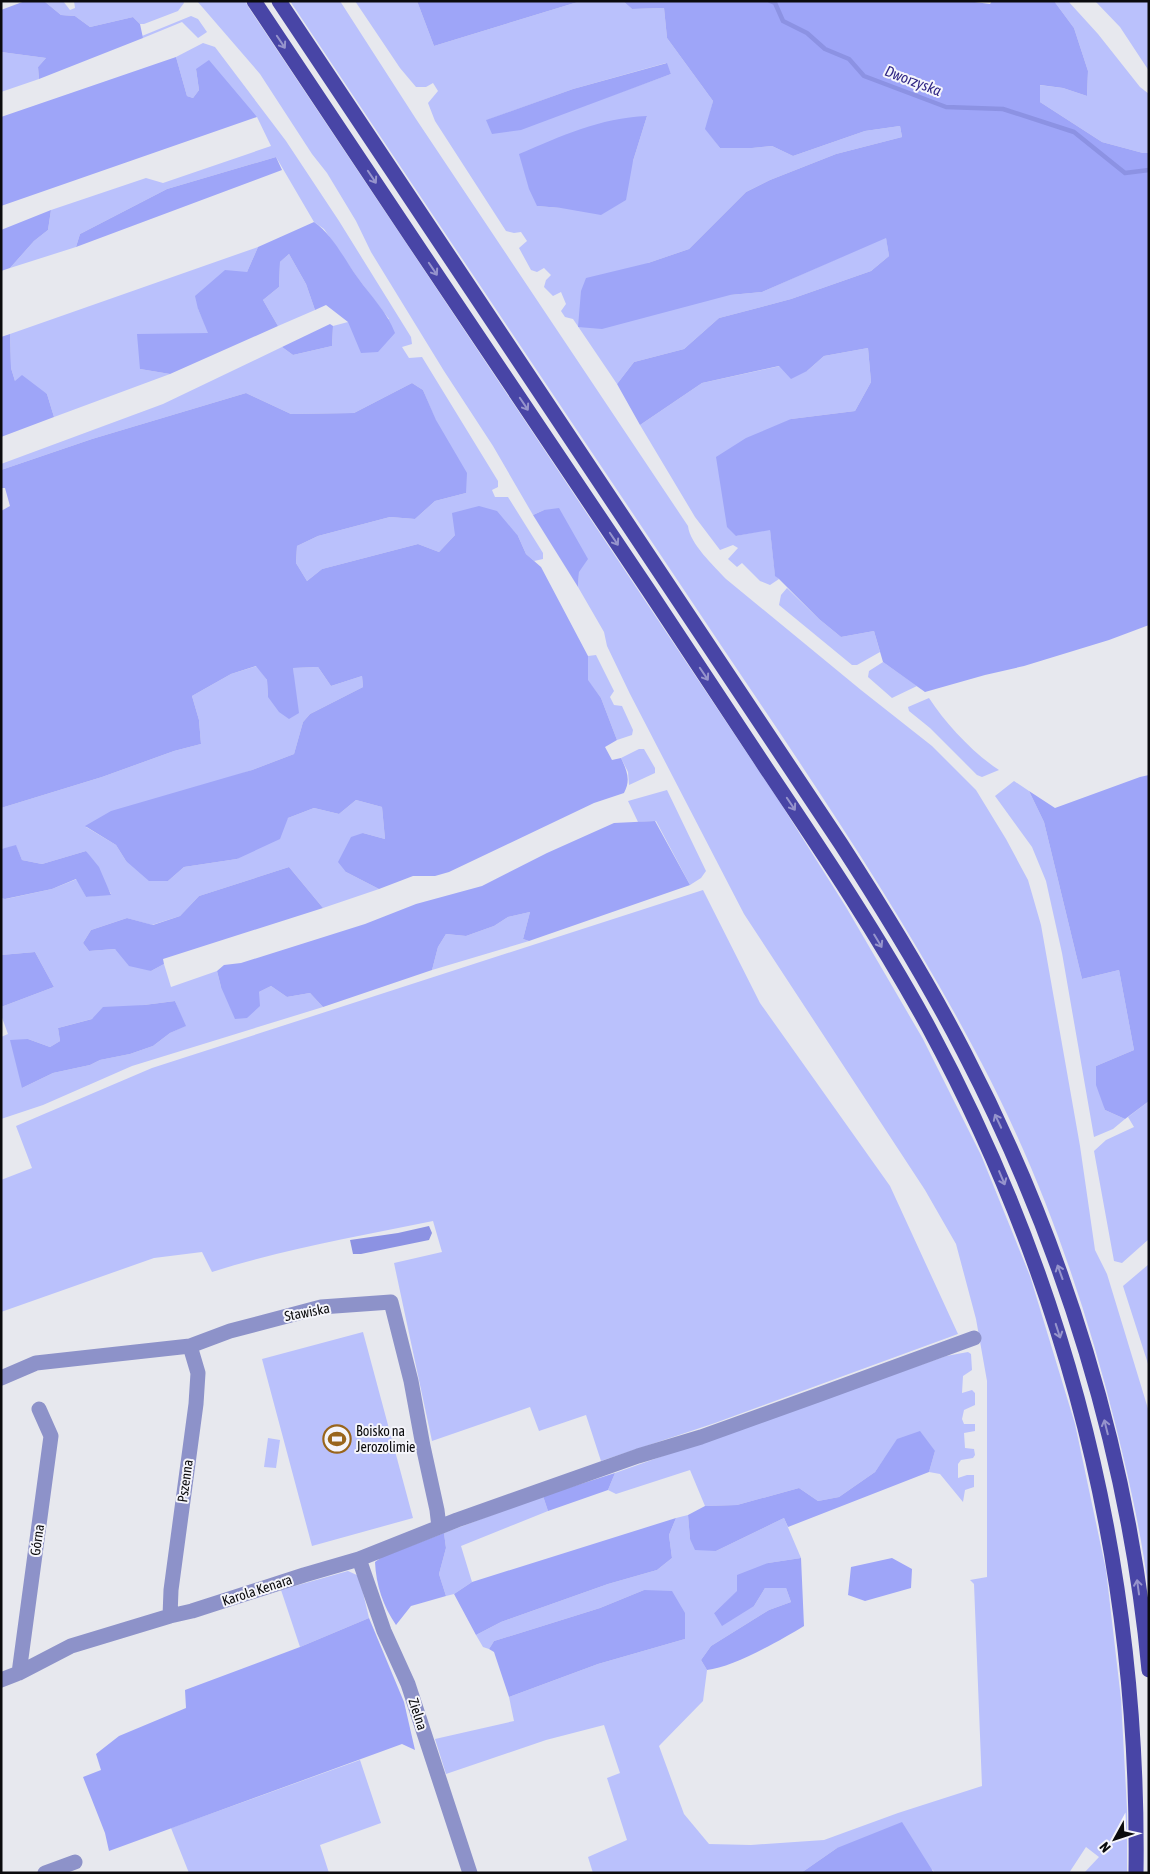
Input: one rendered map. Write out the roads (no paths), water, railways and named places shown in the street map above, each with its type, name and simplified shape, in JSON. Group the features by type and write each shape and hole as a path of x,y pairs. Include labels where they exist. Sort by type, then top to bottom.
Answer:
{"main road":[{"path":"254,1 828,860 918,1009 975,1120 1008,1194 1052,1310 1078,1399 1097,1476 1117,1585 1129,1674 1136,1780 1136,1873"},
{"path":"279,1 842,844 899,936 961,1046 997,1118 1028,1190 1061,1275 1083,1344 1102,1411 1122,1497 1140,1596 1149,1670"}],"street":[{"name":"Stawiska","path":"1,1378 36,1364 190,1346 230,1331 321,1307 391,1302 411,1381 439,1527"},
{"name":"Karola Kenara","path":"1,1680 20,1673 72,1646 170,1616 192,1612 304,1574 359,1559 514,1500 818,1396 974,1338"},
{"name":"Pszenna","path":"170,1616 171,1590 196,1404 198,1373 190,1346"},
{"name":"Górna","path":"20,1673 51,1436 39,1409"},
{"name":"Zielna","path":"359,1559 384,1631 408,1684 470,1873"},
{"path":"45,1873 74,1862"}],"waterway":[{"name":"Dworzyska","path":"770,1 775,3 783,21 807,33 825,49 849,59 864,76 946,107 1003,109 1074,132 1125,173 1149,170"}],"place":[{"name":"Boisko na Jerozolimie","path":"337,1439"}]}
